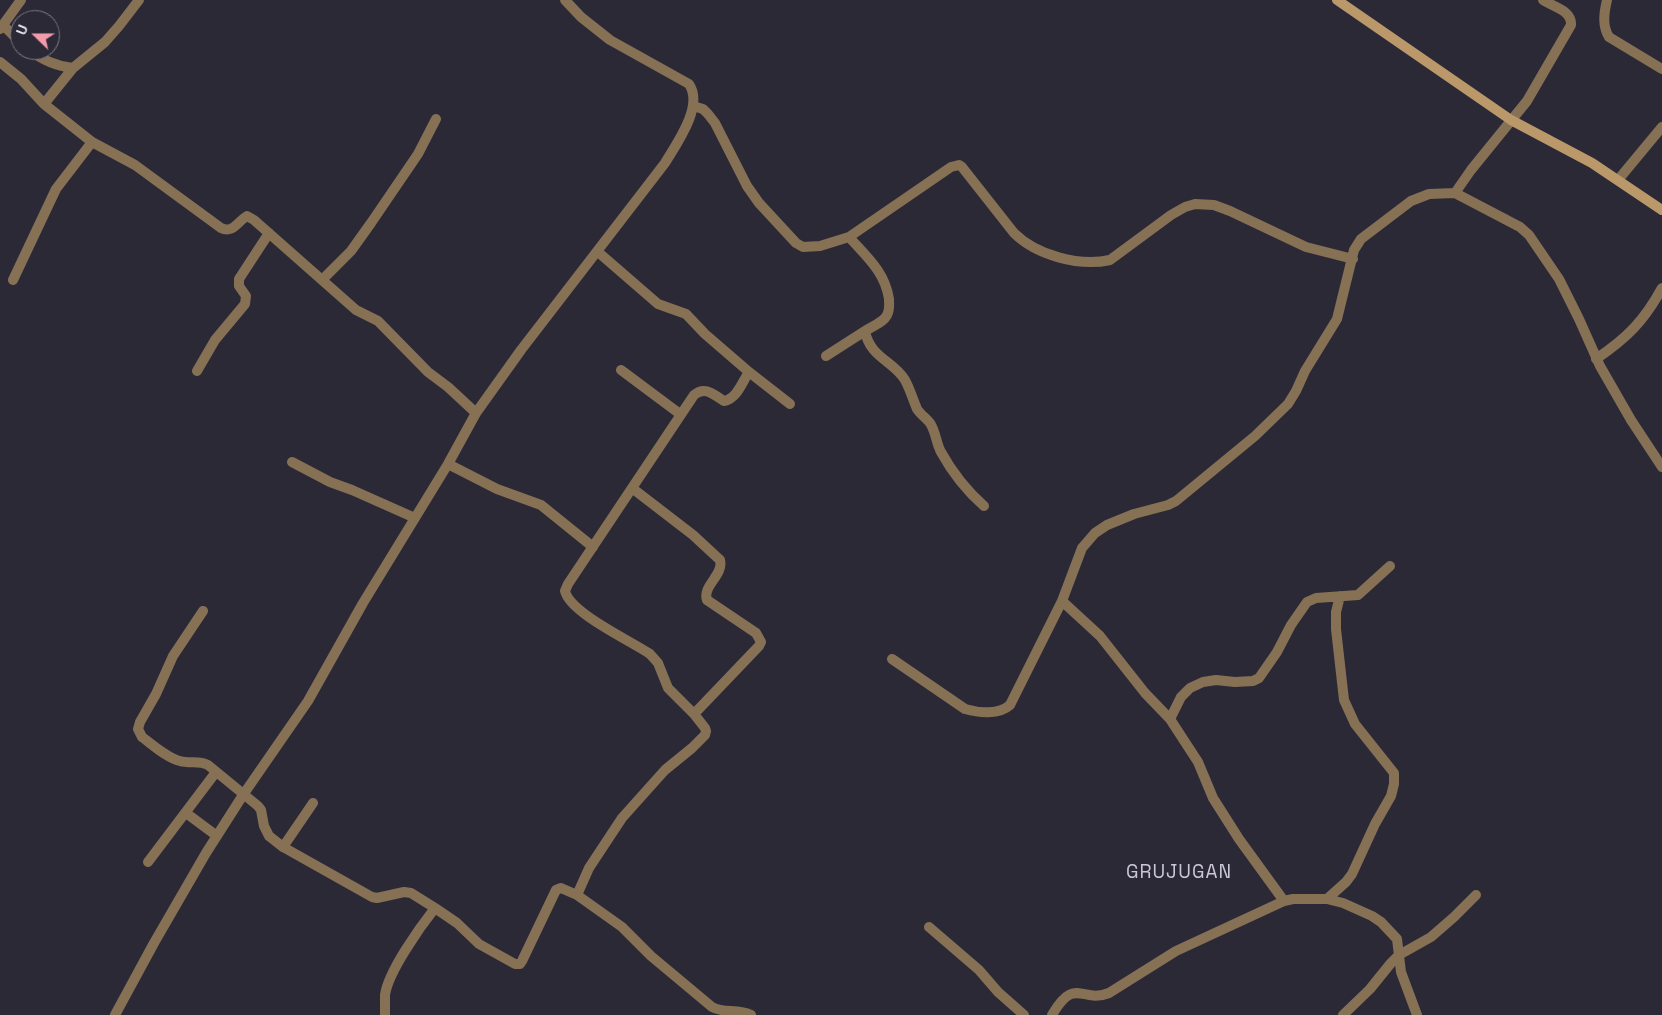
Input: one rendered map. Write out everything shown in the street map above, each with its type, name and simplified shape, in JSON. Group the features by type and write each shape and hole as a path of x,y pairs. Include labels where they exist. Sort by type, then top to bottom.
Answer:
{"street":[{"path":"2,28 21,0"},
{"path":"44,104 73,68 105,42 139,0"},
{"path":"115,1015 154,943 217,836 308,701 363,603 448,464 476,412 521,350 665,163 684,129 694,106 693,90 689,84 610,40 581,17 564,0"},
{"path":"1337,0 1511,120 1592,163 1662,210"},
{"path":"1455,193 1470,170 1527,101 1571,25 1572,19 1568,13 1543,0"},
{"path":"1607,0 1604,25 1609,37 1662,69"},
{"path":"43,60 73,68"},
{"path":"0,62 21,79 44,104 92,142 135,165 221,228 229,231 248,216 254,220 356,310 378,322 428,372 476,412"},
{"path":"694,106 703,109 716,124 747,186 759,204 790,238 803,247 820,246 849,237 955,165 962,167 1024,243 1053,256 1098,263 1110,260 1171,215 1185,207 1196,204 1214,205 1230,211 1306,247 1352,264"},
{"path":"322,280 351,251 371,223 418,154 436,119"},
{"path":"1618,180 1662,127"},
{"path":"13,280 56,189 92,142"},
{"path":"892,659 965,709 974,712 986,712 1006,709 1010,705 1062,601 1082,548 1095,534 1107,525 1134,514 1176,501 1255,436 1288,404 1305,371 1337,319 1354,250 1361,239 1411,201 1429,194 1455,193 1520,227 1529,235 1559,279 1596,359 1631,420 1662,467"},
{"path":"197,371 215,340 245,304 246,296 239,286 238,279 269,233"},
{"path":"826,356 884,319 888,315 890,307 887,288 882,274 849,237"},
{"path":"598,252 658,304 686,314 705,334 790,404"},
{"path":"1596,359 1619,344 1646,316 1662,288"},
{"path":"864,331 869,344 906,381 918,410 930,423 940,450 967,490 984,506"},
{"path":"621,370 680,414"},
{"path":"577,895 589,868 622,818 665,770 692,748 705,735 706,731 694,714 668,688 658,663 650,654 584,613 566,596 565,591 680,414 699,391 707,390 724,401 729,400 734,397 749,372"},
{"path":"292,462 330,482 415,518"},
{"path":"448,464 498,489 541,505 593,547"},
{"path":"632,488 720,560 721,568 706,594 707,600 756,634 760,642 759,646 694,714"},
{"path":"1170,719 1181,697 1190,688 1203,682 1216,680 1244,681 1259,678 1307,602 1316,598 1358,595 1390,566"},
{"path":"1327,899 1352,874 1375,824 1391,796 1394,784 1394,773 1355,724 1344,700 1336,629 1336,612 1340,596"},
{"path":"1062,601 1100,636 1145,693 1170,719 1198,762 1213,798 1239,839 1284,901"},
{"path":"203,611 167,667 138,729 142,737 173,758 180,761 204,763 258,806 269,836 283,847 372,897 377,898 404,892 411,893 457,924 479,944 518,965 522,961 556,890 561,888 577,895 622,927 651,956 712,1006 720,1010 742,1011 751,1015"},
{"path":"148,862 216,772"},
{"path":"283,847 313,803"},
{"path":"186,812 217,836"},
{"path":"1343,1015 1370,989 1390,963 1399,955 1431,937 1476,895"},
{"path":"1052,1015 1064,998 1072,993 1082,992 1102,996 1109,994 1176,951 1284,901 1293,899 1327,899 1343,903 1381,922 1397,939 1401,972 1417,1015"},
{"path":"386,1015 385,996 387,987 402,956 435,908"},
{"path":"929,927 979,970 998,992 1024,1015"}],"district":[{"name":"GRUJUGAN","path":"1179,873"}]}
